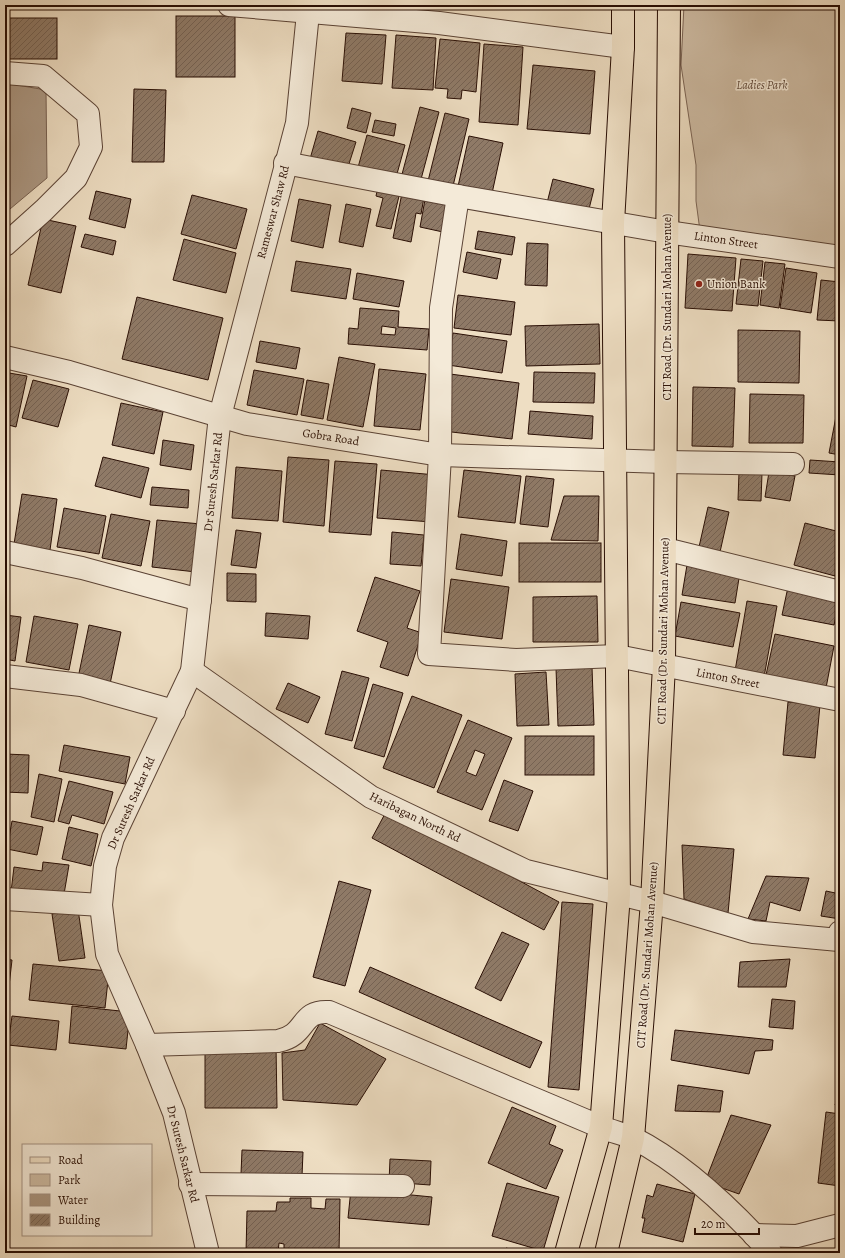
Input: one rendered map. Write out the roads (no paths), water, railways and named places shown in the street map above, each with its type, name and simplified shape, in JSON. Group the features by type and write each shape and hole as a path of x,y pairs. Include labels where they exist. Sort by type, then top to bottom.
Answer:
{"main road":[{"path":"566,1253 601,1127 619,895 613,223 623,47 623,5"},
{"name":"CIT Road (Dr. Sundari Mohan Avenue)","path":"606,1253 633,1138 652,902 664,665 669,5"}],"street":[{"path":"229,5 308,9 439,23 623,47"},
{"name":"Rameswar Shaw Rd","path":"220,416 285,163 297,123 308,9"},
{"path":"5,73 43,76 88,114 91,147 76,178 44,210 5,245"},
{"path":"285,163 458,196 613,223"},
{"path":"458,196 441,308 440,455 430,654 516,660 617,656"},
{"name":"Linton Street","path":"613,223 840,257"},
{"name":"Gobra Road","path":"5,357 69,372 247,424 440,455 614,461 793,464"},
{"name":"Dr Suresh Sarkar Rd","path":"208,1253 190,1184 174,1113 147,1045 107,954 101,905 105,866 113,838 192,671 220,416"},
{"path":"665,550 840,592"},
{"path":"5,552 82,568 200,600"},
{"name":"Linton Street","path":"617,656 840,700"},
{"name":"Haribagan North Rd","path":"192,671 371,797 526,871 652,902 753,932 839,940 840,932"},
{"path":"5,676 81,685 174,711"},
{"path":"5,899 101,905"},
{"path":"147,1045 287,1040 297,1034 310,1016 319,1012 329,1012 601,1127 633,1138 684,1170 754,1235 771,1253"},
{"path":"190,1184 403,1186"},
{"path":"754,1235 797,1236 840,1225"}],"water":[{"path":"5,83 46,90 47,178 10,209 5,209"}],"place":[{"name":"Union Bank","path":"699,284"}],"park label":[{"name":"Ladies Park","path":"762,85"}]}
